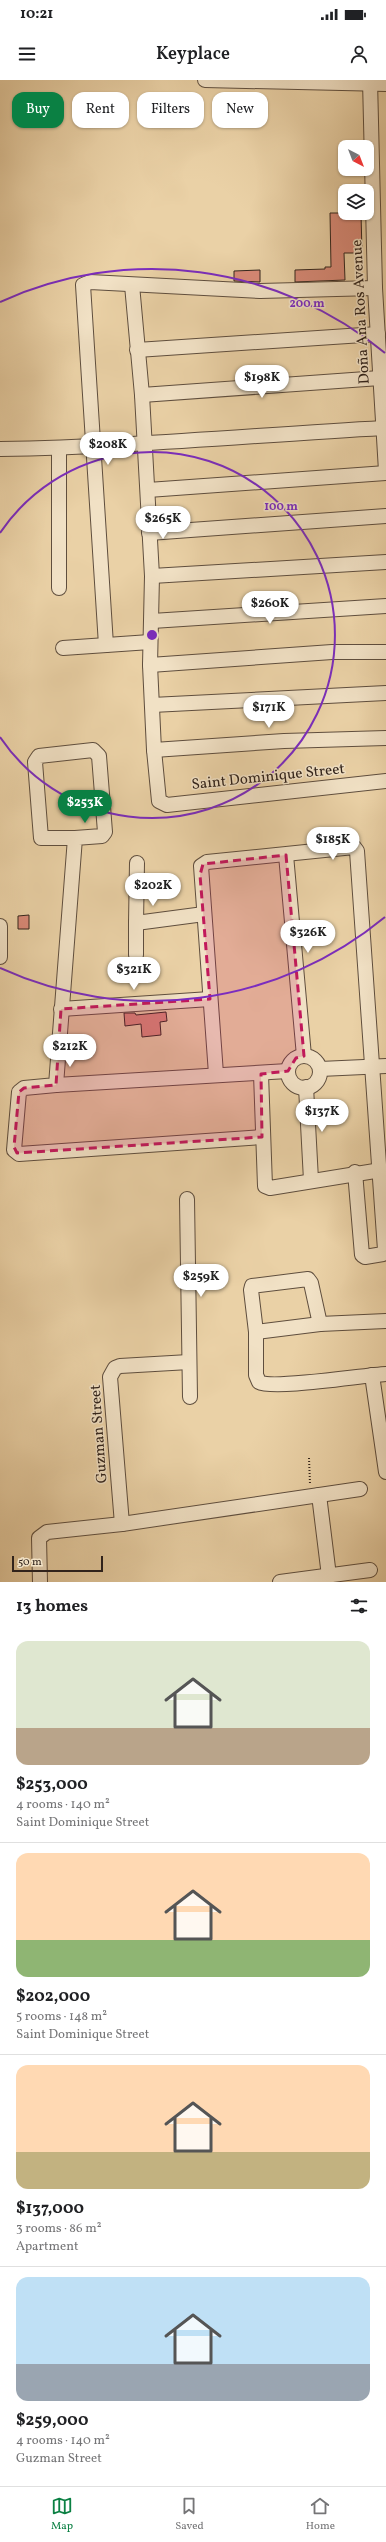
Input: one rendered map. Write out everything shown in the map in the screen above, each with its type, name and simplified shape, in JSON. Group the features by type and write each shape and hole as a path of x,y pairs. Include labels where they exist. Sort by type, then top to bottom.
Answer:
{"street":[{"path":"205,80 370,82 386,84"},
{"name":"Doña Ana Ros Avenue","path":"370,82 379,133 375,288 386,472"},
{"path":"106,645 83,286 90,282 260,291 375,288"},
{"path":"132,285 142,395 148,490 152,576 150,665 154,750 284,741 386,738"},
{"path":"137,350 378,334"},
{"path":"142,395 380,378"},
{"path":"0,449 94,448 144,442 383,428"},
{"path":"59,448 59,588"},
{"path":"148,490 386,472"},
{"path":"150,533 386,516"},
{"path":"152,576 386,562"},
{"path":"152,621 386,606"},
{"path":"64,648 150,642"},
{"path":"150,665 332,652 386,652"},
{"path":"152,705 386,694"},
{"path":"93,750 99,756 105,832 102,836 75,838 41,838 35,762 39,756 93,750"},
{"name":"Saint Dominique Street","path":"154,750 158,798 161,803 167,805 386,780"},
{"path":"56,1085 75,838"},
{"path":"216,1074 200,875 203,864 207,862 286,855 349,846 356,849 379,1066 381,1170 386,1250 383,1254 365,1257 362,1255 356,1172"},
{"path":"286,855 304,1056"},
{"path":"136,955 137,863"},
{"path":"136,923 204,914"},
{"path":"0,926 0,957"},
{"path":"61,1009 210,999"},
{"path":"304,1056 317,1062 320,1069 319,1077 314,1084 306,1087 293,1083 288,1071 291,1063 296,1058 304,1056"},
{"path":"320,1069 379,1066"},
{"path":"262,1137 17,1153 14,1146 19,1092 24,1088 216,1074 261,1074 288,1071"},
{"path":"261,1074 262,1137 265,1186 270,1188 356,1172 381,1170"},
{"path":"306,1087 311,1180"},
{"path":"187,1200 190,1397"},
{"path":"320,1324 311,1283 308,1279 256,1284 251,1288 256,1332 256,1376 261,1383 379,1374 386,1472"},
{"path":"256,1332 320,1324 386,1321"},
{"name":"Guzman Street","path":"122,1524 110,1376 112,1372 120,1366 189,1362"},
{"path":"40,1582 38,1545 39,1538 47,1532 122,1524 360,1489"},
{"path":"315,1496 329,1576"},
{"path":"280,1582 370,1570"}],"path":[{"path":"309,1458 315,1496"}],"highlighted area":[{"path":"286,855 304,1056 296,1058 288,1071 261,1074 262,1137 17,1153 14,1147 19,1092 24,1088 56,1085 61,1009 210,999 200,875 203,864"}],"building":[{"path":"330,213 338,213 338,220 361,220 362,253 344,253 345,280 295,282 295,270 325,269 325,267 331,267"},
{"path":"260,270 260,282 234,281 234,271"},
{"path":"29,915 29,929 18,929 18,916"},
{"path":"166,1012 167,1021 160,1022 161,1035 142,1037 141,1024 125,1026 124,1013 135,1013 136,1015"}]}
